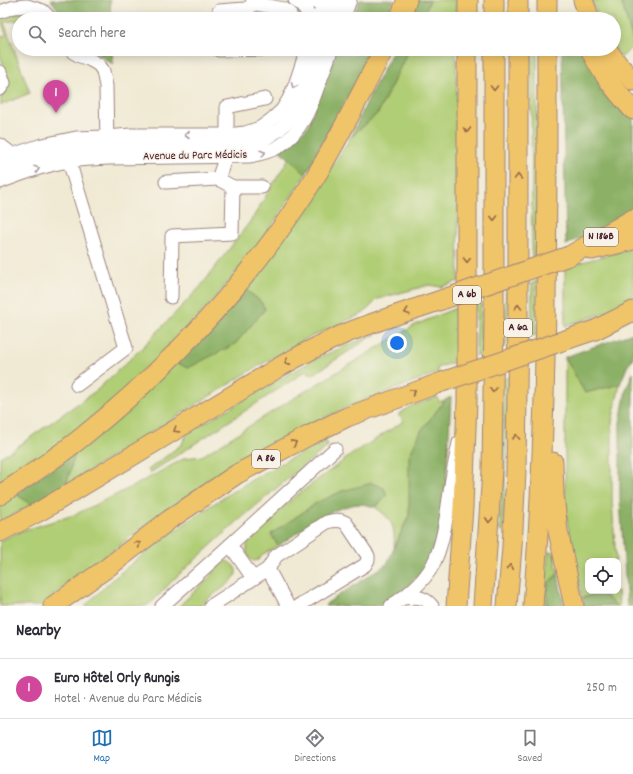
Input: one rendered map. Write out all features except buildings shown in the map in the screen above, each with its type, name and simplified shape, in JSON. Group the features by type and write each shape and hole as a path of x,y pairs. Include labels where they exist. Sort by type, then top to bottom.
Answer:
{"highway":[{"path":"402,12 407,0"},
{"path":"468,0 468,12"},
{"path":"494,0 494,12"},
{"path":"518,0 518,12"},
{"path":"547,0 547,12"},
{"path":"574,0 577,12"},
{"path":"584,0 588,12"},
{"path":"0,496 80,439 156,373 181,348 237,286 290,215 314,179 333,147 380,56"},
{"name":"A 6b","path":"456,606 464,508 467,401 467,56"},
{"name":"A 6a","path":"482,606 487,555 492,470 494,318 494,56"},
{"name":"A 6a","path":"507,606 516,472 518,56"},
{"path":"533,606 539,513 546,325 547,56"},
{"path":"594,56 602,73 616,92 633,110"},
{"path":"612,56 633,81"},
{"name":"N 186B","path":"569,256 633,219"},
{"path":"0,532 42,510 276,369 328,341 355,330 569,256 633,240"},
{"name":"A 86","path":"53,606 107,568 169,520 231,478 308,436 347,417 442,382 595,330 633,311"},
{"path":"595,330 622,325 633,321"},
{"path":"546,325 554,495 558,531 574,606"},
{"path":"72,606 107,568"}],"street":[{"path":"297,0 314,2 322,0"},
{"path":"297,0 307,12"},
{"path":"321,12 325,0"},
{"path":"334,12 338,0"},
{"path":"346,12 350,0"},
{"path":"218,12 245,10 251,7 253,2 284,9 288,12"},
{"path":"0,12 14,7 27,6 44,12"},
{"path":"80,56 99,65 103,71 106,86 108,147"},
{"name":"Avenue du Parc Médicis","path":"0,182 48,166 86,159 131,135 246,133 260,128 282,110 289,99 305,56"},
{"path":"0,170 74,149 231,145 250,144 265,139 279,130 291,118 301,101 317,56"},
{"name":"Avenue du Parc Médicis","path":"0,159 42,145 76,138 108,147 226,156 250,156 266,153 279,146 301,125 309,111 329,56"},
{"path":"0,72 4,83 0,89"},
{"path":"227,134 227,107 265,99"},
{"path":"0,145 13,155"},
{"path":"218,179 226,156"},
{"path":"69,161 126,348 77,385"},
{"path":"166,182 218,179 233,187 262,187"},
{"path":"171,297 172,236 232,233 233,187"},
{"path":"391,606 414,588 428,573 435,561 446,519 451,484 467,401"},
{"path":"162,606 335,450"},
{"path":"211,606 268,569 276,556 327,522 334,520 346,523 368,556 368,560 365,565 298,606"},
{"path":"230,546 253,578"},
{"path":"268,569 288,606"},
{"path":"402,598 421,598 428,601 432,606"}],"green space":[{"path":"51,0 110,0 111,12 60,12"},
{"path":"360,0 394,0 388,12 355,12"},
{"path":"416,0 430,0 425,12 412,12"},
{"path":"430,0 456,0 456,12 425,12"},
{"path":"592,0 621,0 633,41 633,46 621,58 620,56 621,56 621,12 596,12"},
{"path":"621,0 633,0 633,41"},
{"path":"12,13 12,21 4,22 12,44 12,56 16,56 30,93 1,105 4,90 10,83 0,55 0,37 6,35 0,17"},
{"path":"101,56 112,56 113,64"},
{"path":"336,56 368,56 354,85 306,174 280,151 308,126 326,77"},
{"path":"390,56 406,56 378,113 351,137 370,95"},
{"path":"406,56 456,56 459,281 441,287 429,285 378,299 364,313 306,339 255,368 66,485 76,450 175,362 235,344 265,309 261,302 243,287 313,196 351,137 378,113"},
{"path":"531,56 537,56 537,255 532,257"},
{"path":"562,56 586,56 633,116 633,210 596,231 566,245"},
{"path":"289,158 306,174 256,249 209,305 123,393 27,469 0,486 0,457 14,449 97,390 142,348 201,286 252,219"},
{"path":"633,248 633,303 565,326 565,268"},
{"path":"537,281 536,335 531,336 532,283"},
{"path":"243,287 261,302 265,309 235,344 188,368 175,362"},
{"path":"509,291 507,345 504,347 506,292"},
{"path":"481,302 481,355 476,356 476,304"},
{"path":"458,307 458,361 437,368 438,373 347,407 273,442 237,463 166,510 40,606 0,606 0,541 21,531 74,515 134,486 185,458 202,456 294,398 415,325"},
{"path":"377,333 312,375 306,371 150,473 148,470 182,444 187,433 315,359"},
{"path":"633,333 633,357 620,384 585,393 565,357"},
{"path":"565,357 585,393 620,384 612,422 612,502 616,558 585,558 585,594 597,594 582,598 567,521 565,492"},
{"path":"633,373 633,606 627,606 620,500 620,423 626,390"},
{"path":"509,377 503,531 499,530 503,461 503,379"},
{"path":"437,397 439,402 445,400 421,431 409,515 394,547 392,524 386,516 375,507 387,496 318,502 272,534 278,546 263,554 258,560 253,561 247,556 248,539 293,498 351,455 404,421 398,415 409,407"},
{"path":"451,397 445,502 439,533 428,566 404,590 377,606 325,606 327,603 387,564 409,515 409,456 421,431 445,400"},
{"path":"325,441 328,446 238,521 146,606 85,606 139,557 207,508 257,477"},
{"path":"76,450 66,485 32,505 16,494"},
{"path":"372,483 384,488 387,496 375,507 360,504 350,505 339,509 306,526 278,546 271,534 318,502 342,491"},
{"path":"16,494 32,505 0,521 0,505"},
{"path":"548,552 554,552 558,574 548,583 547,606 544,606"},
{"path":"227,561 236,570 236,575 233,580 201,606 179,606 209,578 222,562"},
{"path":"558,574 564,606 547,606 548,583"},
{"path":"602,594 618,594 619,606"},
{"path":"602,594 617,606 584,606 582,598"}],"place":[{"name":"Euro Hôtel Orly Rungis","path":"56,113"}]}
